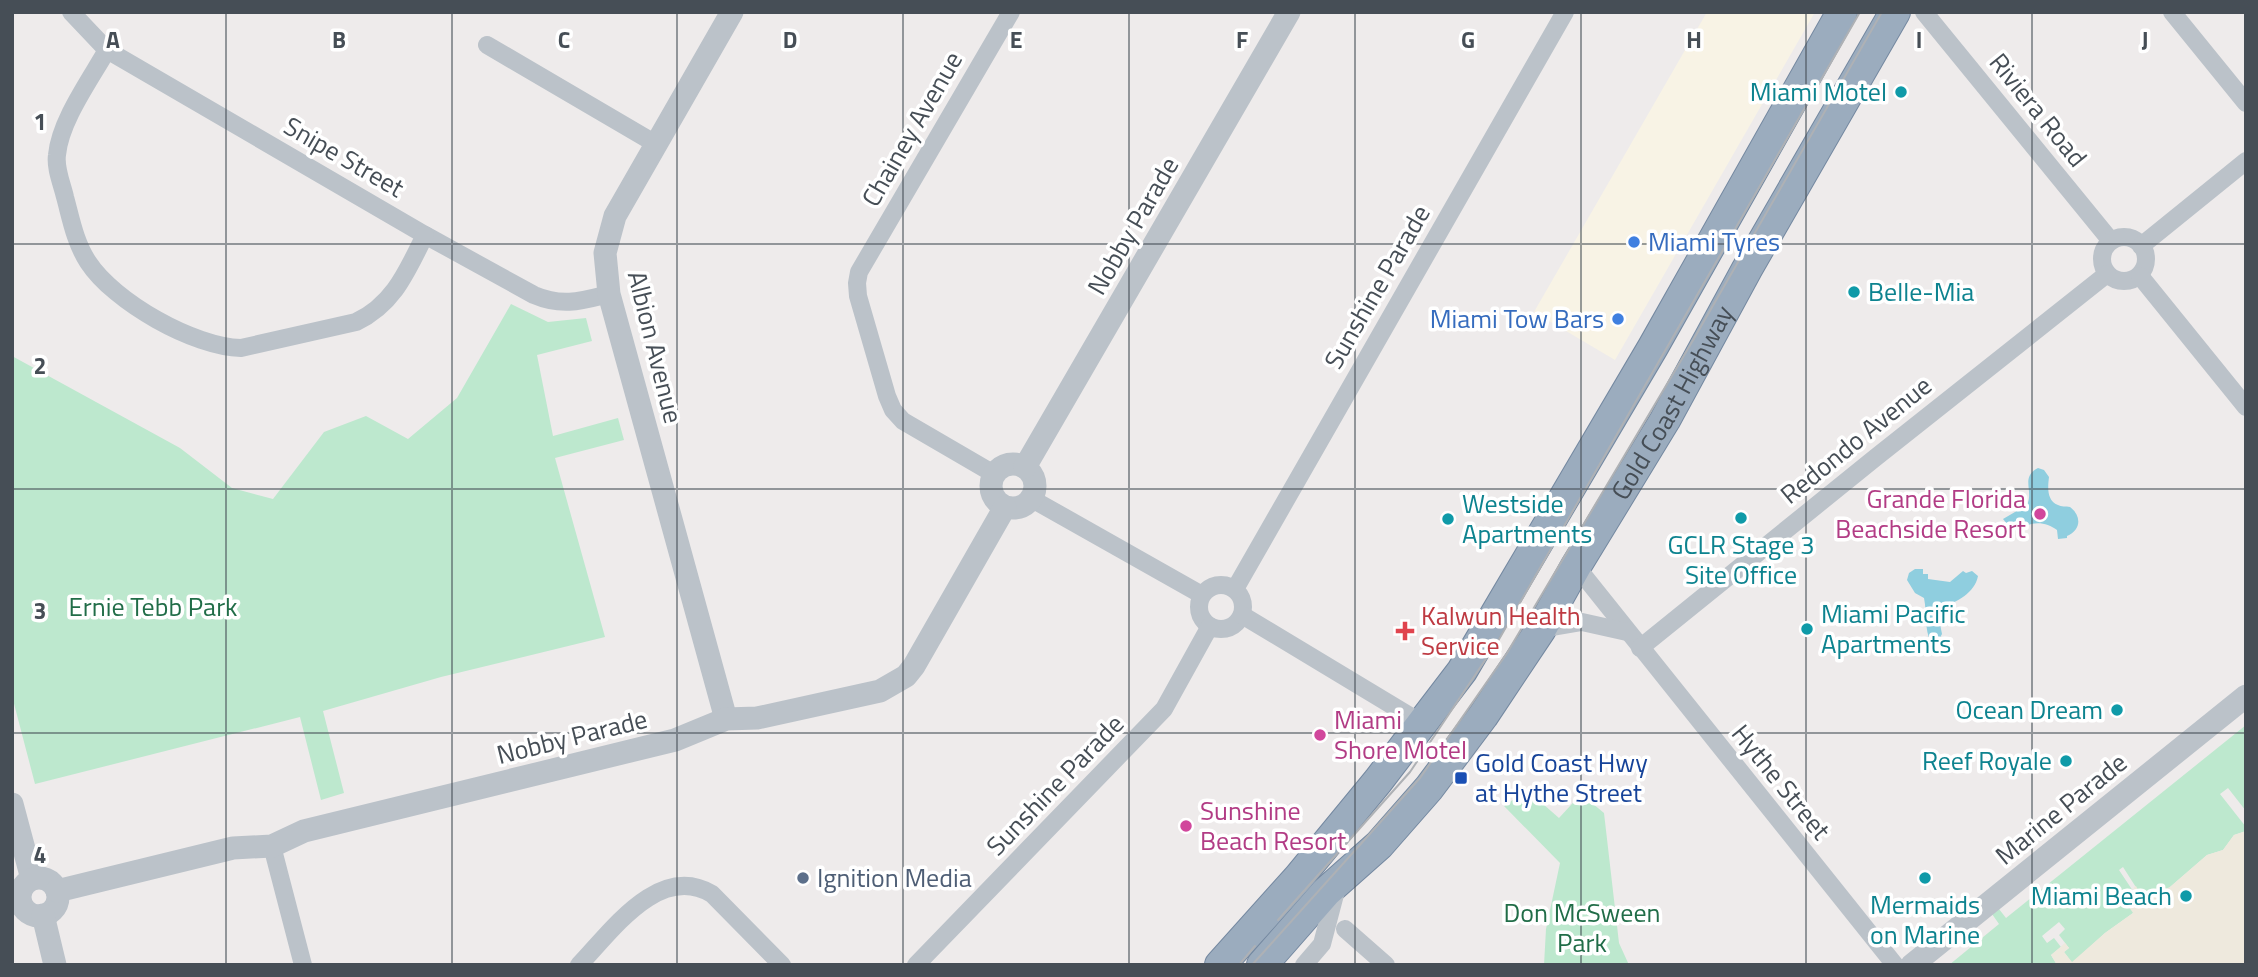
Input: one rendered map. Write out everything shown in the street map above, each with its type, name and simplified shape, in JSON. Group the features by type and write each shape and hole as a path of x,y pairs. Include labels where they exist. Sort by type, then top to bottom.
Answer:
{"highway":[{"name":"Gold Coast Highway","path":"1220,965 1299,877 1423,724 1462,671 1653,347 1842,12"},
{"name":"Gold Coast Highway","path":"1262,965 1326,892 1379,845 1429,788 1483,716 1541,629 1665,420 1747,269 1895,12"}],"street":[{"name":"Snipe Street","path":"71,12 107,50 425,235 550,302 562,303 609,295"},
{"name":"Albion Avenue","path":"726,719 609,295 605,253 610,228 732,12"},
{"name":"Chainey Avenue","path":"994,474 903,421 893,410 858,296 857,283 859,272 1011,12"},
{"name":"Nobby Parade","path":"1025,467 1289,12"},
{"name":"Sunshine Parade","path":"1235,589 1565,12"},
{"name":"Riviera Road","path":"1924,12 2111,241"},
{"path":"2172,12 2246,103"},
{"path":"487,44 656,144"},
{"path":"107,50 60,140 56,158 67,204 76,238 87,261 102,280 178,331 226,348 242,348 356,322 373,314 385,303 396,289 425,235"},
{"path":"2141,246 2246,161"},
{"path":"2127,237 2141,246 2147,258 2146,268 2140,276 2127,282 2117,281 2107,274 2102,257 2111,241 2127,237"},
{"name":"Redondo Avenue","path":"1644,653 1865,465 2107,274"},
{"path":"2140,276 2246,407"},
{"path":"1018,464 1025,467 1034,478 1035,492 1032,499 1020,508 1005,507 995,500 992,494 991,481 994,474 1004,465 1018,464"},
{"path":"1032,499 1202,595"},
{"name":"Nobby Parade","path":"57,891 233,848 272,846 304,831 675,740 726,719 757,718 880,691 906,676 1005,507"},
{"name":"Hythe Street","path":"1576,566 1895,965"},
{"path":"1221,584 1235,589 1243,601 1242,615 1238,622 1225,629 1210,626 1201,616 1199,609 1202,595 1213,586 1221,584"},
{"path":"1242,615 1423,724"},
{"path":"1541,629 1583,622 1627,632"},
{"name":"Sunshine Parade","path":"916,965 1164,709 1210,626"},
{"name":"Marine Parade","path":"1912,965 2246,696"},
{"path":"12,804 33,879"},
{"path":"272,846 303,965"},
{"path":"33,879 49,881 57,891 54,908 43,915 31,914 16,902 24,885 33,879"},
{"path":"1304,965 1322,944 1339,880"},
{"path":"579,965 641,901 656,892 689,885 701,887 712,894 782,965"},
{"path":"43,915 55,965"},
{"path":"1345,929 1386,965"}],"shaded area":[{"path":"1707,12 1815,12 1615,360 1534,312"}],"green space":[{"name":"Ernie Tebb Park","path":"511,304 548,322 586,318 592,341 537,355 553,436 618,418 624,440 555,458 605,637 441,677 323,711 344,793 321,800 300,717 35,784 12,696 12,356 180,448 232,488 273,499 324,432 366,416 408,439 457,398"},
{"path":"2246,725 2246,811 2228,788 2220,794 2246,827 2246,831 2234,835 2223,850 2207,855 2170,887 2156,894 2139,892 2123,867 2119,870 2133,891 2133,913 2105,933 2072,963 2064,952 2069,948 2059,935 2065,929 2059,922 2042,936 2047,943 2054,938 2061,947 2051,955 2057,965 1949,965 1999,924 1992,914 1999,909 2006,918"},
{"name":"Don McSween Park","path":"1527,790 1559,818 1581,794 1604,813 1619,943 1629,965 1544,965 1546,929 1560,863 1504,806"}],"sand":[{"name":"Miami Beach","path":"2246,831 2246,965 2057,965 2051,955 2065,943 2069,948 2064,952 2072,962 2133,913 2123,898 2133,892 2134,887 2136,886 2139,892 2156,894 2170,887 2207,855 2223,850 2234,835"}],"water":[{"path":"2038,468 2044,470 2049,477 2051,500 2059,506 2070,507 2077,514 2077,527 2067,538 2058,539 2057,530 2042,524 2025,526 2024,531 2012,530 2003,519 2027,505 2028,480"},
{"path":"1915,569 1923,569 1923,574 1928,574 1928,579 1950,582 1963,571 1972,571 1978,576 1969,592 1942,608 1939,619 1942,634 1937,643 1931,642 1929,637 1924,598 1915,593 1907,580 1909,573"}],"tram line":[{"path":"1278,920 1410,772 1498,641 1860,12"},
{"path":"1252,965 1420,778 1507,653 1692,342 1882,12"},
{"path":"1239,965 1255,946"}],"place":[{"name":"Miami Motel","path":"1901,92"},
{"name":"Miami Tyres","path":"1634,242"},
{"name":"Belle-Mia","path":"1854,292"},
{"name":"Miami Tow Bars","path":"1618,319"},
{"name":"Grande Florida Beachside Resort","path":"2040,514"},
{"name":"GCLR Stage 3 Site Office","path":"1741,518"},
{"name":"Westside Apartments","path":"1448,519"},
{"name":"Miami Pacific Apartments","path":"1807,629"},
{"name":"Kalwun Health Service","path":"1405,631"},
{"name":"Ocean Dream","path":"2117,710"},
{"name":"Miami Shore Motel","path":"1320,735"},
{"name":"Reef Royale","path":"2066,761"},
{"name":"Gold Coast Hwy at Hythe Street","path":"1461,778"},
{"name":"Sunshine Beach Resort","path":"1186,826"},
{"name":"Ignition Media","path":"803,878"},
{"name":"Mermaids on Marine","path":"1925,878"},
{"name":"Miami Beach","path":"2186,896"}]}
